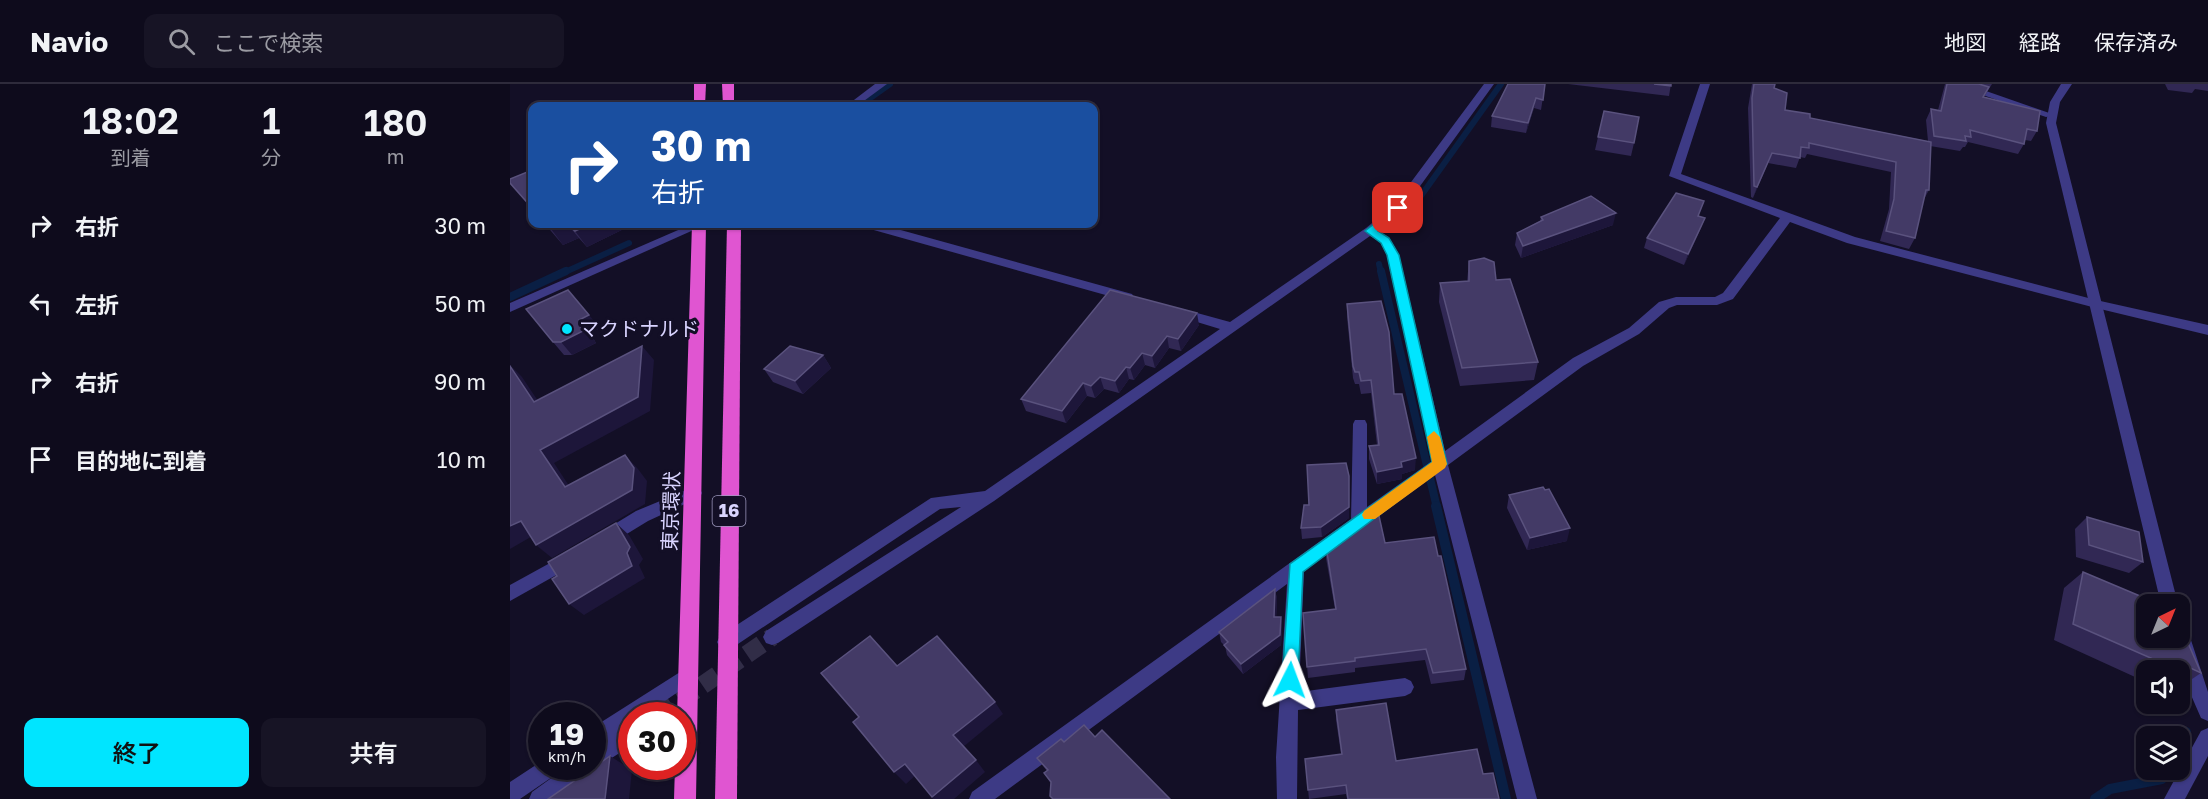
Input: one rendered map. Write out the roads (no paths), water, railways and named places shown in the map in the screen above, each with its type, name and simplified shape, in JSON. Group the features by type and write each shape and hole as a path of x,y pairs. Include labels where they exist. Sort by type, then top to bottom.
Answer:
{"highway":[{"path":"700,84 700,102"},
{"path":"729,84 729,102"},
{"name":"東京環状","path":"685,799 700,228"},
{"name":"16","path":"726,799 726,642 734,228"}],"street":[{"path":"857,102 882,84"},
{"path":"772,637 988,497 1370,231 1398,208 1489,84"},
{"path":"1705,84 1675,176 1851,240 2096,304 2208,330"},
{"path":"1956,84 2050,115"},
{"path":"2067,84 2060,91 2050,115 2168,594"},
{"path":"979,799 1578,362 1634,331 1664,305 1676,301 1717,301 1728,296 1786,217"},
{"path":"510,308 691,228"},
{"path":"881,228 1140,301"},
{"path":"1370,231 1385,240 1393,255 1440,464 1527,799"},
{"path":"1162,308 1231,327"},
{"path":"1359,523 1360,424"},
{"path":"510,594 642,516 694,493"},
{"path":"726,642 937,503 988,497"},
{"path":"1287,799 1296,569"},
{"path":"2184,648 2193,679 2208,711"},
{"path":"606,730 688,675"},
{"path":"1289,702 1405,687"},
{"path":"2174,799 2208,737"},
{"path":"510,794 530,780"},
{"path":"538,799 565,780"}],"waterway":[{"path":"865,102 890,84"},
{"path":"1418,200 1501,84"},
{"path":"563,273 629,243"},
{"path":"1379,264 1381,273"},
{"path":"510,297 566,271"},
{"path":"1381,271 1437,508"},
{"path":"1436,506 1506,799"},
{"path":"2095,799 2110,789 2157,780"}],"tunnel":[{"path":"678,702 772,637"}],"place":[{"name":"マクドナルド","path":"567,329"}]}
